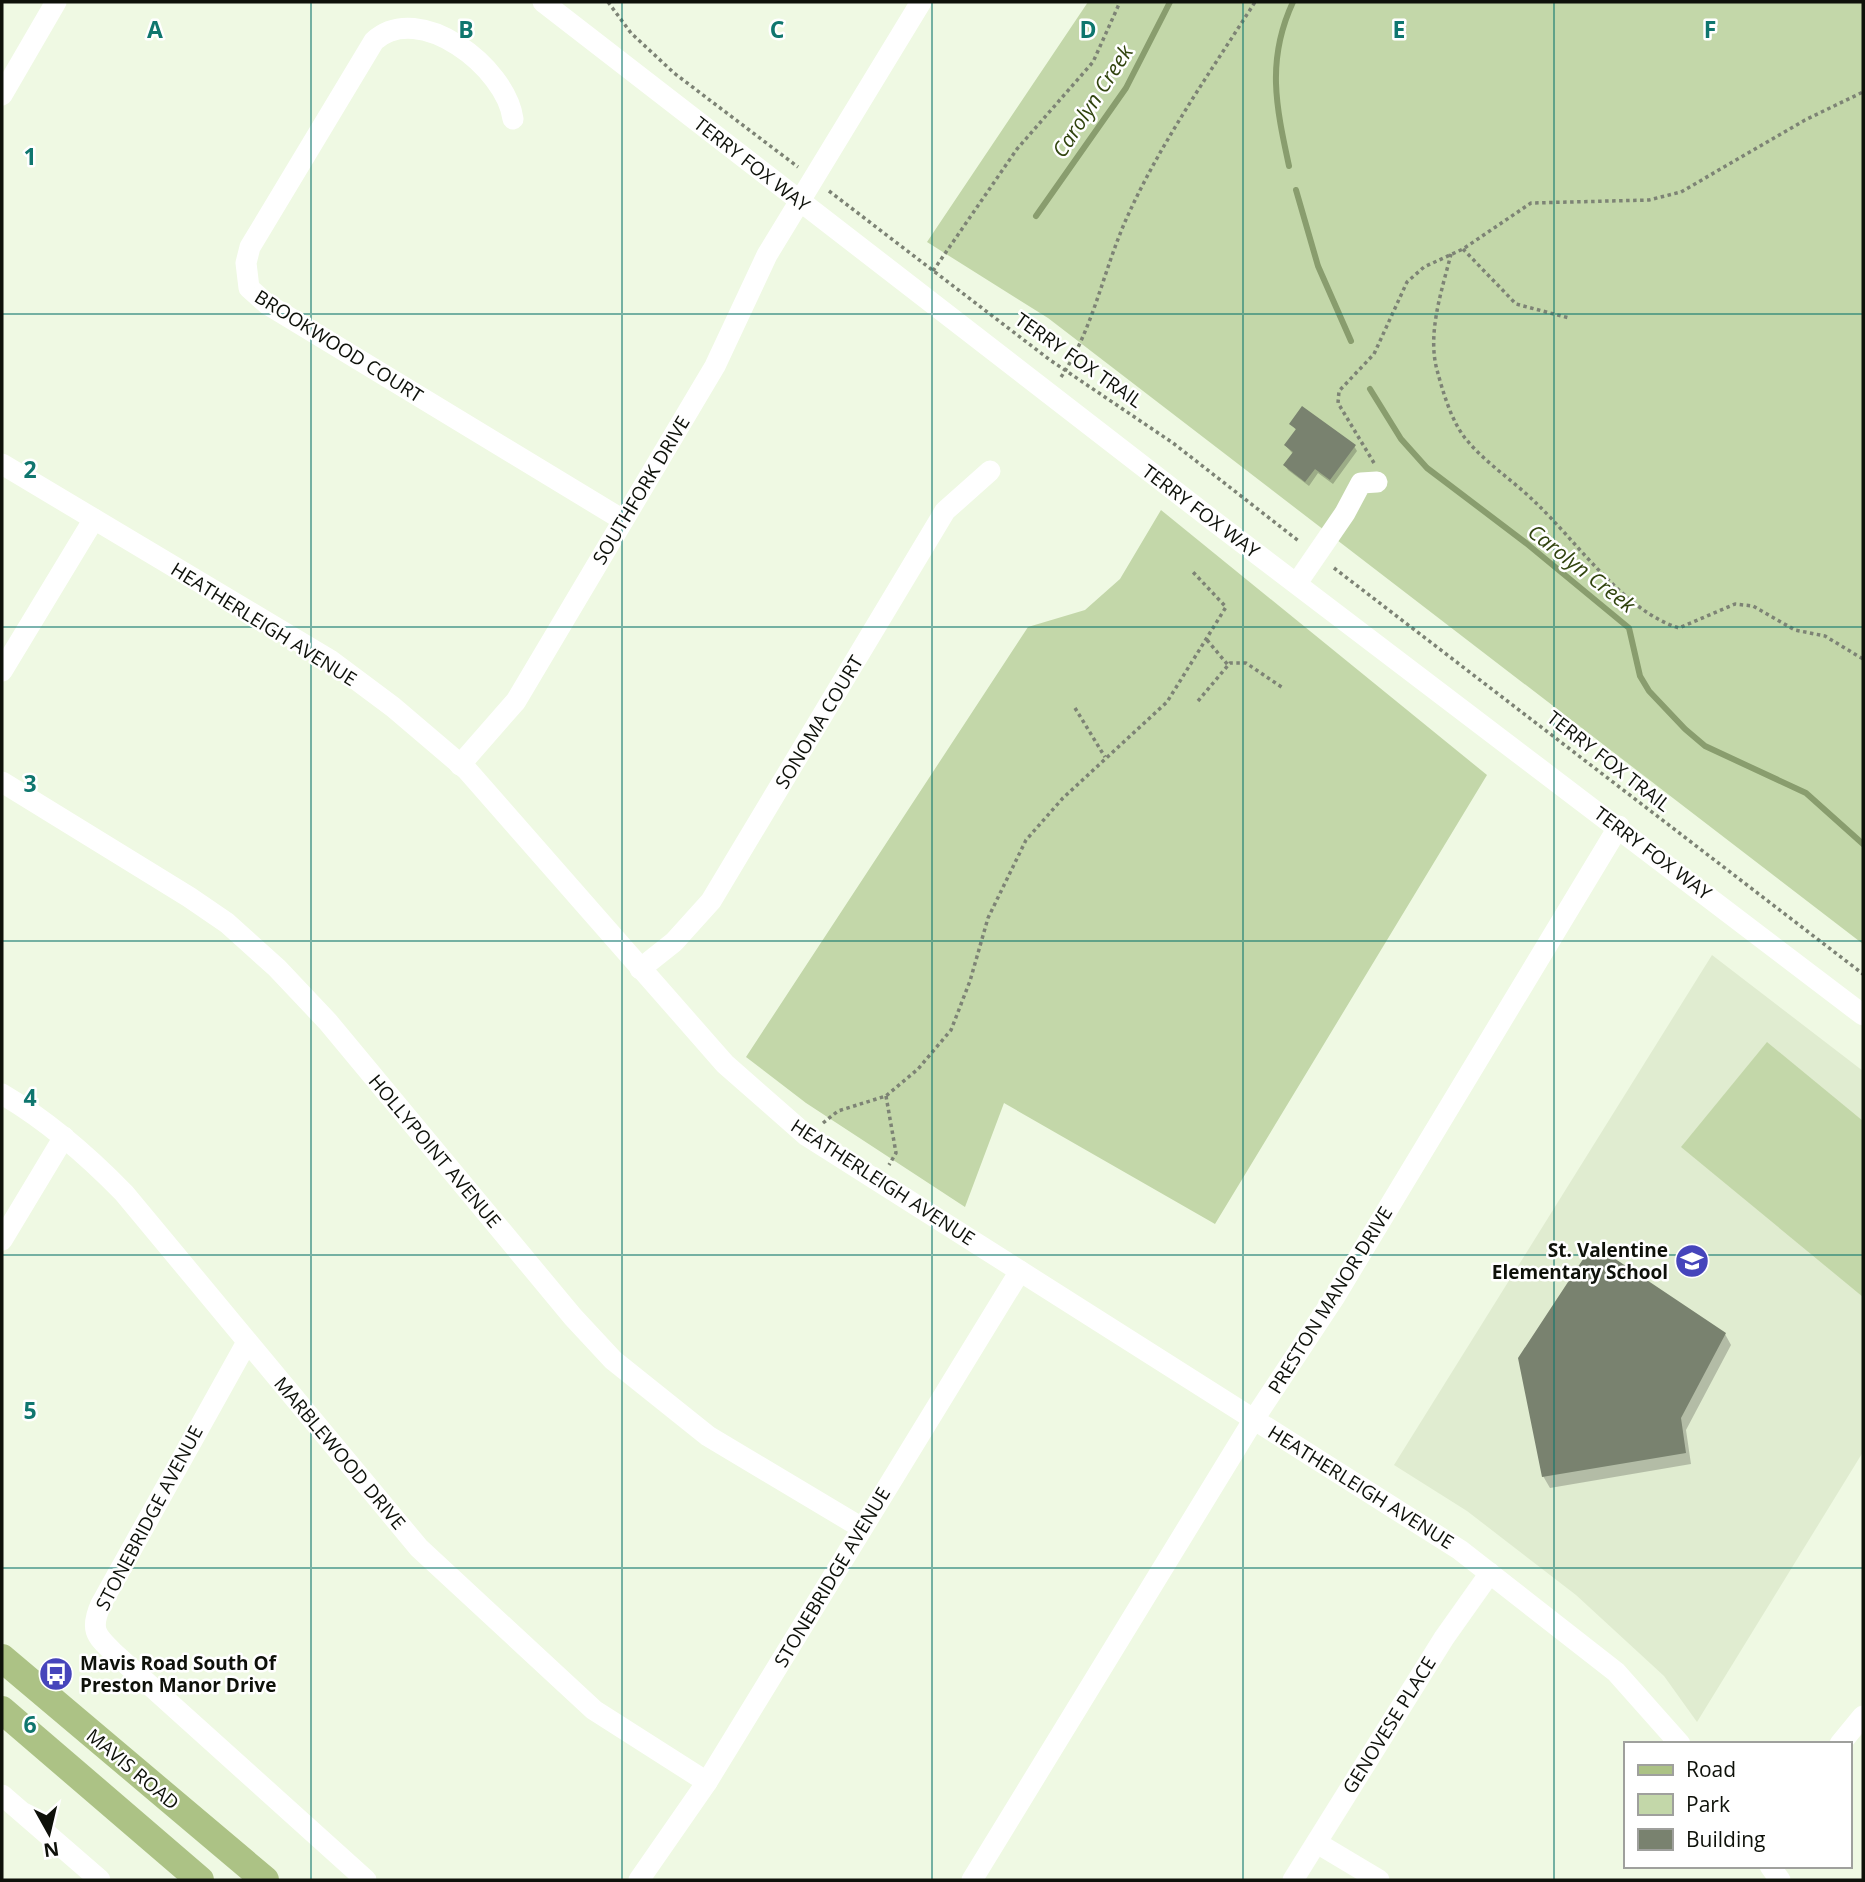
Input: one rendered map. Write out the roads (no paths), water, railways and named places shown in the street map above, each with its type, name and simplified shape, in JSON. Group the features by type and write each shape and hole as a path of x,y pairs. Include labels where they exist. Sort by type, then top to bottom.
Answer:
{"main road":[{"name":"MAVIS ROAD","path":"2,1658 265,1880"},
{"name":"MAVIS ROAD","path":"2,1710 200,1880"}],"street":[{"path":"2,95 56,2"},
{"name":"TERRY FOX WAY","path":"543,2 1504,743 1619,826 1863,1015"},
{"name":"SOUTHFORK DRIVE","path":"460,765 516,701 715,366 767,255 921,2"},
{"name":"BROOKWOOD COURT","path":"513,119 512,109 495,77 473,54 435,24 415,20 387,27 373,41 250,247 246,263 249,288 267,304 623,520"},
{"name":"HEATHERLEIGH AVENUE","path":"2,464 330,660 393,707 460,765 725,1064 807,1136 1460,1550 1616,1672 1678,1742"},
{"name":"SONOMA COURT","path":"640,969 674,942 712,901 945,511 990,471"},
{"path":"1297,583 1345,513 1361,483 1377,482"},
{"path":"2,671 94,519"},
{"name":"HOLLYPOINT AVENUE","path":"2,782 168,883 227,923 277,968 328,1022 573,1317 613,1360 708,1436 862,1528"},
{"name":"PRESTON MANOR DRIVE","path":"972,1880 1254,1419 1334,1298 1619,826"},
{"name":"MARBLEWOOD DRIVE","path":"2,1094 29,1110 64,1137 124,1192 419,1549 458,1588 594,1710 707,1782"},
{"path":"2,1240 64,1137"},
{"name":"STONEBRIDGE AVENUE","path":"639,1880 707,1782 1020,1271"},
{"name":"STONEBRIDGE AVENUE","path":"247,1342 101,1604 94,1621 95,1631 114,1653 366,1880"},
{"name":"GENOVESE PLACE","path":"1293,1880 1444,1638 1490,1573"},
{"path":"1842,1742 1863,1716"},
{"path":"2,1795 100,1880"},
{"path":"1317,1843 1379,1880"}],"waterway":[{"name":"Carolyn Creek","path":"1036,216 1126,88 1170,2"},
{"name":"Carolyn Creek","path":"1289,166 1277,103 1276,64 1279,44 1293,2"},
{"name":"Carolyn Creek","path":"1296,190 1318,266 1351,341"},
{"name":"Carolyn Creek","path":"1370,389 1401,439 1427,468 1526,543 1629,628 1640,676 1649,691 1685,729 1705,746 1806,793 1863,844"}],"place":[{"name":"St. Valentine Elementary School","path":"1692,1261"},
{"name":"Mavis Road South Of Preston Manor Drive","path":"56,1674"}]}
